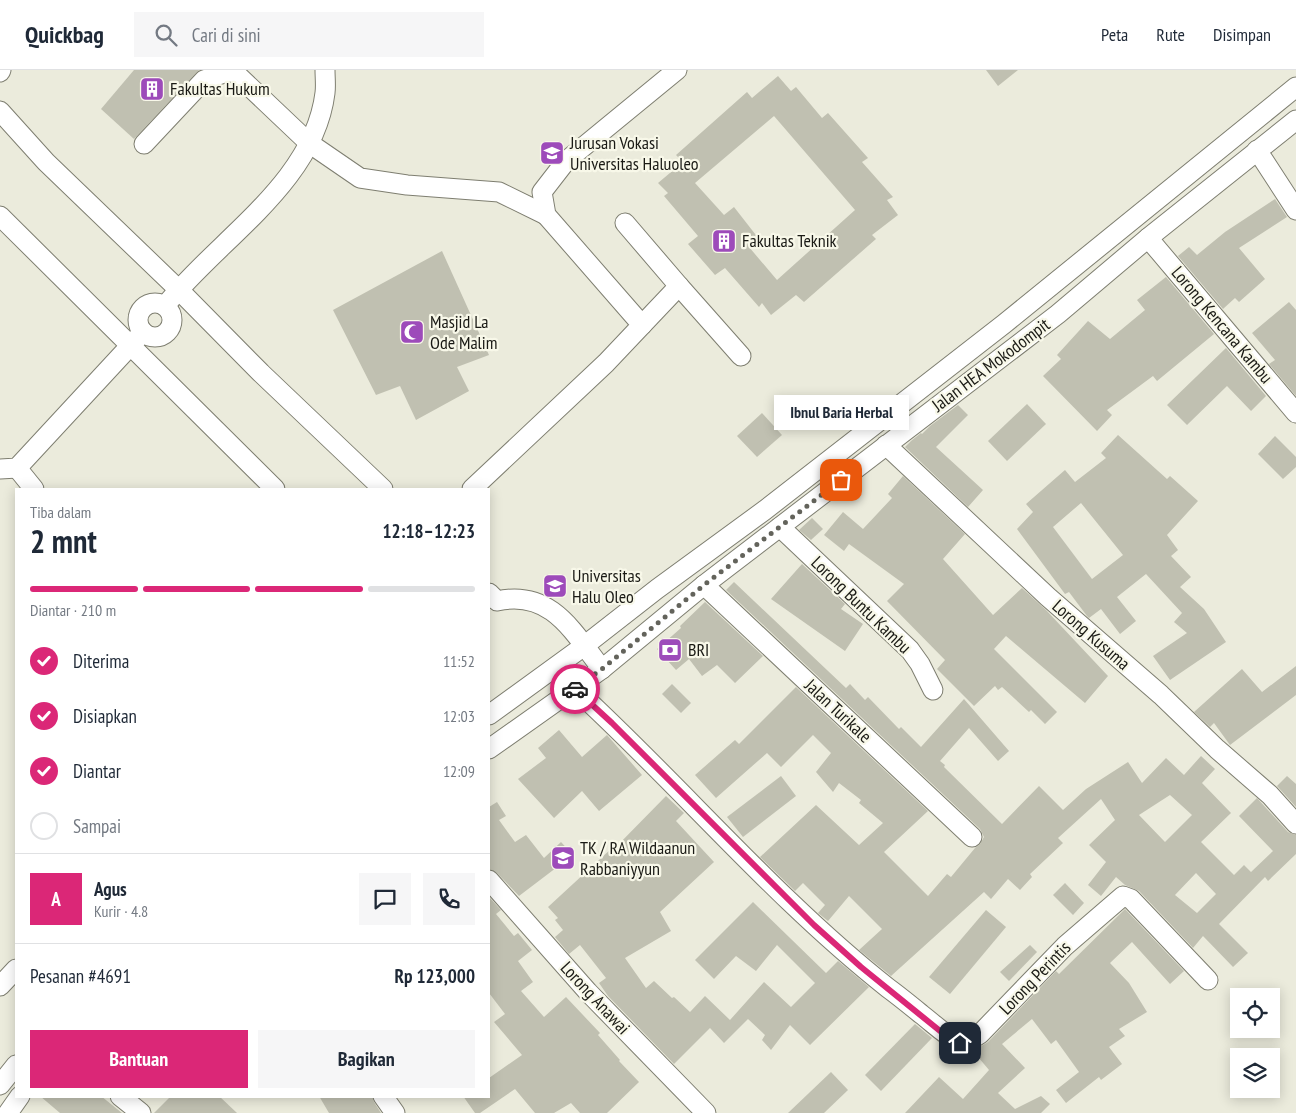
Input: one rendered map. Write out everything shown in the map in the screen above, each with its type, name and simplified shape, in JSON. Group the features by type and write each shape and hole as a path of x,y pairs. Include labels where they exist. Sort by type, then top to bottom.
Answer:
{"street":[{"path":"144,144 204,80 232,70 309,143 360,178 407,185 499,192 546,215 642,325"},
{"path":"164,306 178,289 267,201 290,174 309,143 320,116 326,92 325,70"},
{"path":"546,215 542,192 566,161 677,70"},
{"name":"Jalan HEA Mokodompit","path":"496,710 765,510 1004,324 1296,87"},
{"path":"0,111 46,162 178,289 261,373 382,488"},
{"name":"Jalan HEA Mokodompit","path":"490,748 602,669 704,585 1058,314 1148,238 1296,120"},
{"path":"1257,150 1296,210"},
{"path":"0,216 137,339 274,488"},
{"path":"625,223 741,356"},
{"name":"Lorong Kencana Kambu","path":"1148,238 1296,413"},
{"path":"473,488 606,363 679,286"},
{"path":"33,488 9,468 137,339 161,337 169,332 172,323 171,313 164,306 155,303 146,306 140,314 137,339"},
{"path":"955,362 971,381"},
{"name":"Lorong Kusuma","path":"886,445 1048,597 1161,695 1217,749 1270,795 1296,824"},
{"name":"Lorong Buntu Kambu","path":"780,527 910,650 920,664 933,690"},
{"name":"Jalan Turikale","path":"704,585 972,837"},
{"path":"492,600 511,598 538,602 555,611 602,669"},
{"name":"Lorong Perintis","path":"574,688 612,723 814,925 861,967 945,1035 960,1043 969,1041 980,1034 1065,946 1123,896 1131,899 1208,980"},
{"path":"496,710 520,726"},
{"name":"Lorong Anawai","path":"490,881 588,992 706,1113"},
{"path":"0,986 15,970"},
{"path":"0,1085 15,1066"},
{"path":"8,1113 19,1098"},
{"path":"122,1098 141,1113"},
{"path":"384,1098 395,1113"}],"building":[{"name":"Fakultas Hukum","path":"134,70 199,70 134,139 101,109"},
{"path":"986,70 1018,70 998,86"},
{"path":"778,76 791,91 796,87 822,118 828,113 868,158 862,162 893,197 887,200 898,215 872,235 876,239 804,302 796,295 771,315 762,303 759,307 725,268 715,275 688,244 698,236 664,196 668,193 658,183 683,162 676,155 747,92 752,98","holes":["774,116 855,210 777,280 749,247 759,239 734,207 724,215 695,183"]},
{"path":"1275,199 1287,217 1239,248 1265,279 1239,302 1235,298 1223,309 1178,256 1189,247 1197,255 1225,232"},
{"name":"Masjid La Ode Malim","path":"442,251 489,355 457,367 469,391 416,420 400,386 376,395 333,310"},
{"path":"1166,277 1214,334 1157,381 1153,376 1107,410 1112,415 1097,431 1043,376 1061,359 1057,355 1088,321 1110,339 1145,310 1137,300"},
{"path":"1289,302 1296,310 1296,396 1269,364 1275,360 1252,333"},
{"path":"1226,348 1266,396 1251,411 1227,386 1187,425 1167,405"},
{"path":"1027,404 1046,424 1007,461 988,441"},
{"path":"958,405 968,415 936,447 983,490 968,507 905,447"},
{"path":"762,413 782,435 757,457 737,436"},
{"path":"1118,435 1167,479 1170,476 1198,501 1167,535 1178,550 1171,556 1191,577 1180,587 1204,609 1226,642 1170,680 1153,656 1187,633 1174,622 1182,613 1146,574 1117,597 1136,621 1120,634 1101,609 1089,618 1069,592 1065,594 1017,529 1033,512 1026,504 1065,470 1075,482 1106,458 1101,453","holes":["1081,503 1123,555 1092,579 1053,527"]},
{"path":"1275,436 1296,457 1296,467 1283,479 1258,454"},
{"path":"903,476 965,534 943,559 993,615 1022,588 1046,610 1108,676 1085,703 1006,636 994,649 1057,712 1045,724 1002,687 998,690 995,686 974,706 937,669 945,660 887,601 904,584 849,544 844,551 824,535 843,512 863,529 892,498 888,494"},
{"path":"812,518 823,529 811,540 799,530"},
{"path":"802,564 845,604 841,609 863,624 845,651 771,599"},
{"path":"734,582 846,688 850,684 865,700 868,697 899,729 901,727 921,747 964,699 1009,751 998,761 969,728 940,761 1002,824 1039,786 1063,810 1086,789 1128,762 1142,783 1166,758 1184,775 1201,756 1215,769 1202,783 1231,813 1201,842 1234,875 1244,865 1251,872 1273,851 1239,816 1257,798 1288,832 1296,835 1296,854 1268,881 1265,877 1219,924 1248,953 1233,967 1203,936 1193,948 1139,891 1125,885 1116,877 1101,896 1088,885 1106,862 1089,845 1115,820 1101,799 1058,838 1063,843 1030,874 1032,877 1020,890 1008,879 991,899 984,892 891,976 859,950 882,929 849,896 828,921 818,913 825,905 803,883 795,891 760,857 816,805 859,845 883,823 859,803 861,800 839,783 833,792 816,772 831,753 813,735 781,767 767,753 716,798 695,775 735,740 739,744 796,687 928,811 884,852 928,896 947,874 951,877 984,837 980,829 726,590","holes":["1170,795 1192,815 1165,842 1139,815","1196,873 1216,894 1197,913 1175,895"]},
{"path":"705,602 763,656 735,683 717,665 702,676 689,659 676,670 657,649 681,628 680,626"},
{"path":"1296,666 1296,695 1230,745 1214,723 1210,727 1194,712 1242,669 1262,692"},
{"path":"672,684 691,703 681,713 662,694"},
{"path":"559,730 582,757 607,735 642,775 599,811 582,791 554,818 518,779 546,758 538,748"},
{"path":"781,776 796,796 743,837 727,817"},
{"path":"1287,776 1296,784 1296,807 1277,786"},
{"path":"666,796 684,813 676,821 714,862 660,912 671,931 625,958 646,988 654,981 690,1012 705,996 730,1020 764,982 791,1007 815,983 777,945 756,971 736,956 714,979 695,960 753,902 826,973 838,961 869,987 810,1045 790,1025 771,1050 762,1040 765,1035 748,1019 724,1043 710,1028 674,1064 608,996 599,983 606,978 580,945 569,954 555,937 563,930 555,920 558,918 548,907 612,848 613,850"},
{"path":"497,802 506,816 499,820 515,842 526,835 544,858 561,842 573,855 519,896 497,873 490,870 490,806"},
{"path":"1065,883 1084,903 1073,915 1053,895"},
{"path":"490,898 501,910 496,914 514,936 518,933 532,950 518,961 533,982 521,991 544,1017 566,997 600,1033 598,1035 639,1082 607,1113 580,1113 571,1103 554,1113 535,1113 515,1089 480,1113 475,1113 464,1098 490,1098 490,1077 522,1055 494,1022 505,1014 490,994"},
{"path":"1125,909 1184,971 1170,984 1132,942 1110,963 1129,983 1147,1012 1119,1029 1125,1036 1109,1047 1122,1064 1101,1080 1099,1077 1066,1103 1056,1090 1079,1072 1056,1040 1051,1044 1032,1019 1002,1044 1025,1068 998,1093 1015,1109 1041,1096 1050,1104 1041,1113 905,1113 939,1077 963,1099 989,1070 973,1051 988,1042 1056,971 1059,974"},
{"path":"986,910 1006,927 950,994 929,977"},
{"path":"1030,945 1037,952 1009,981 1000,972"},
{"path":"915,1024 932,1038 881,1091 865,1075"},
{"path":"831,1072 848,1090 824,1113 788,1113"},
{"path":"42,1098 103,1098 122,1113 60,1113"},
{"path":"169,1098 221,1098 237,1113 154,1113"},
{"path":"320,1098 373,1098 381,1113 329,1113"}],"way so far":[{"path":"575,689 704,585 841,480"}],"place":[{"name":"Fakultas Hukum","path":"152,89"},
{"name":"Jurusan Vokasi Universitas Haluoleo","path":"552,153"},
{"name":"Fakultas Teknik","path":"724,241"},
{"name":"Masjid La Ode Malim","path":"412,332"},
{"name":"Ibnul Baria Herbal","path":"841,480"},
{"name":"Universitas Halu Oleo","path":"555,586"},
{"name":"BRI","path":"670,650"},
{"name":"TK / RA Wildaanun Rabbaniyyun","path":"563,858"}],"route":[{"path":"575,689 612,723 814,925 861,967 945,1035 960,1043"}]}
